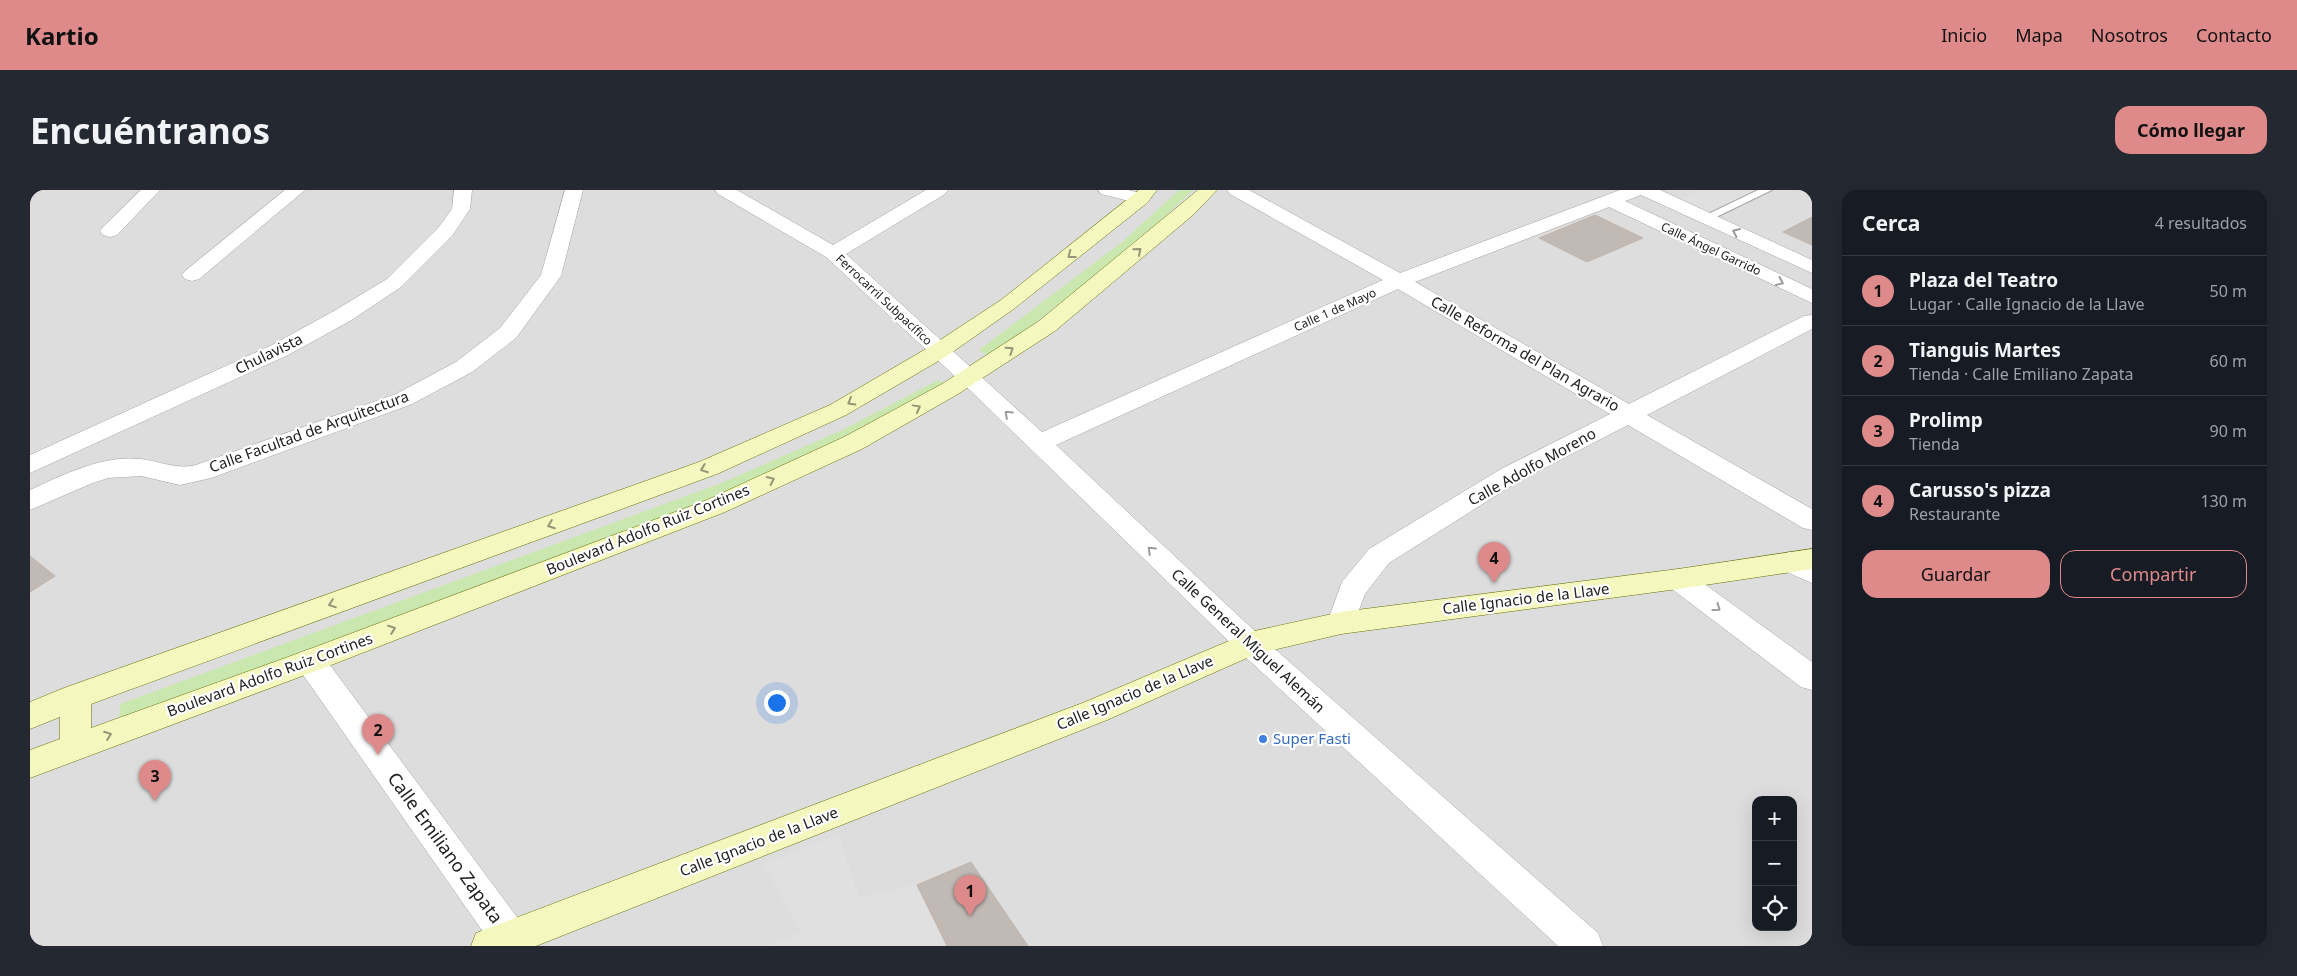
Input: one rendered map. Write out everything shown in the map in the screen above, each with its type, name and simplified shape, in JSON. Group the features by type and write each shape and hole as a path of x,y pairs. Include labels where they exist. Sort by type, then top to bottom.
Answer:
{"main road":[{"name":"Boulevard Adolfo Ruiz Cortines","path":"30,764 310,661 716,506 853,443 970,377 1047,326 1179,217 1208,190"},
{"path":"30,716 708,468 838,410 939,351 1008,304 1145,194"},
{"name":"Calle Ignacio de la Llave","path":"499,942 1096,711 1250,644 1341,623 1678,579 1805,565"},
{"path":"76,698 76,747"}],"street":[{"path":"110,231 150,190"},
{"path":"192,275 296,190"},
{"name":"Chulavista","path":"30,465 280,350 372,298 394,283 445,232 461,209 463,190"},
{"name":"Calle Facultad de Arquitectura","path":"30,501 73,480 106,470 137,467 176,476 193,474 219,467 404,399 464,366 508,333 551,276 574,190"},
{"name":"Ferrocarril Subpacífico","path":"724,190 833,253 939,351"},
{"path":"833,253 940,190"},
{"path":"1106,190 1145,194"},
{"name":"Calle Reforma del Plan Agrario","path":"1236,190 1399,281 1812,521"},
{"name":"Calle 1 de Mayo","path":"1039,444 1399,281 1637,190"},
{"name":"Calle Ángel Garrido","path":"1645,190 1812,267"},
{"name":"Calle Ángel Garrido","path":"1610,201 1812,297"},
{"name":"Calle Adolfo Moreno","path":"1341,623 1352,590 1380,556 1510,476 1812,321"},
{"name":"Calle General Miguel Alemán","path":"939,351 970,377 1250,644 1585,946"},
{"path":"1678,579 1812,678"},
{"name":"Calle Emiliano Zapata","path":"310,661 499,942"}],"lane":[{"path":"1706,218 1767,190"}],"shaded area":[{"path":"30,190 1812,190 1812,946 30,946"},
{"path":"1699,190 1772,190 1717,216 1678,200"},
{"path":"838,834 859,897 917,885 947,946 770,946 801,932 763,864"}],"green space":[{"path":"1179,190 1193,190 1134,245 991,357 979,350 1122,242"},
{"path":"938,380 952,388 860,442 119,733 120,704 724,482 842,430"}],"building":[{"path":"1595,215 1643,238 1587,262 1539,238"},
{"path":"1812,217 1812,245 1783,232"},
{"path":"30,556 55,576 30,592"},
{"path":"971,862 1028,946 947,946 917,885"}],"place":[{"name":"Carusso's pizza","path":"1494,583"},
{"name":"Super Fasti","path":"1263,739"},
{"name":"Tianguis Martes","path":"378,755"},
{"name":"Prolimp","path":"155,801"},
{"name":"Plaza del Teatro","path":"970,916"}]}
